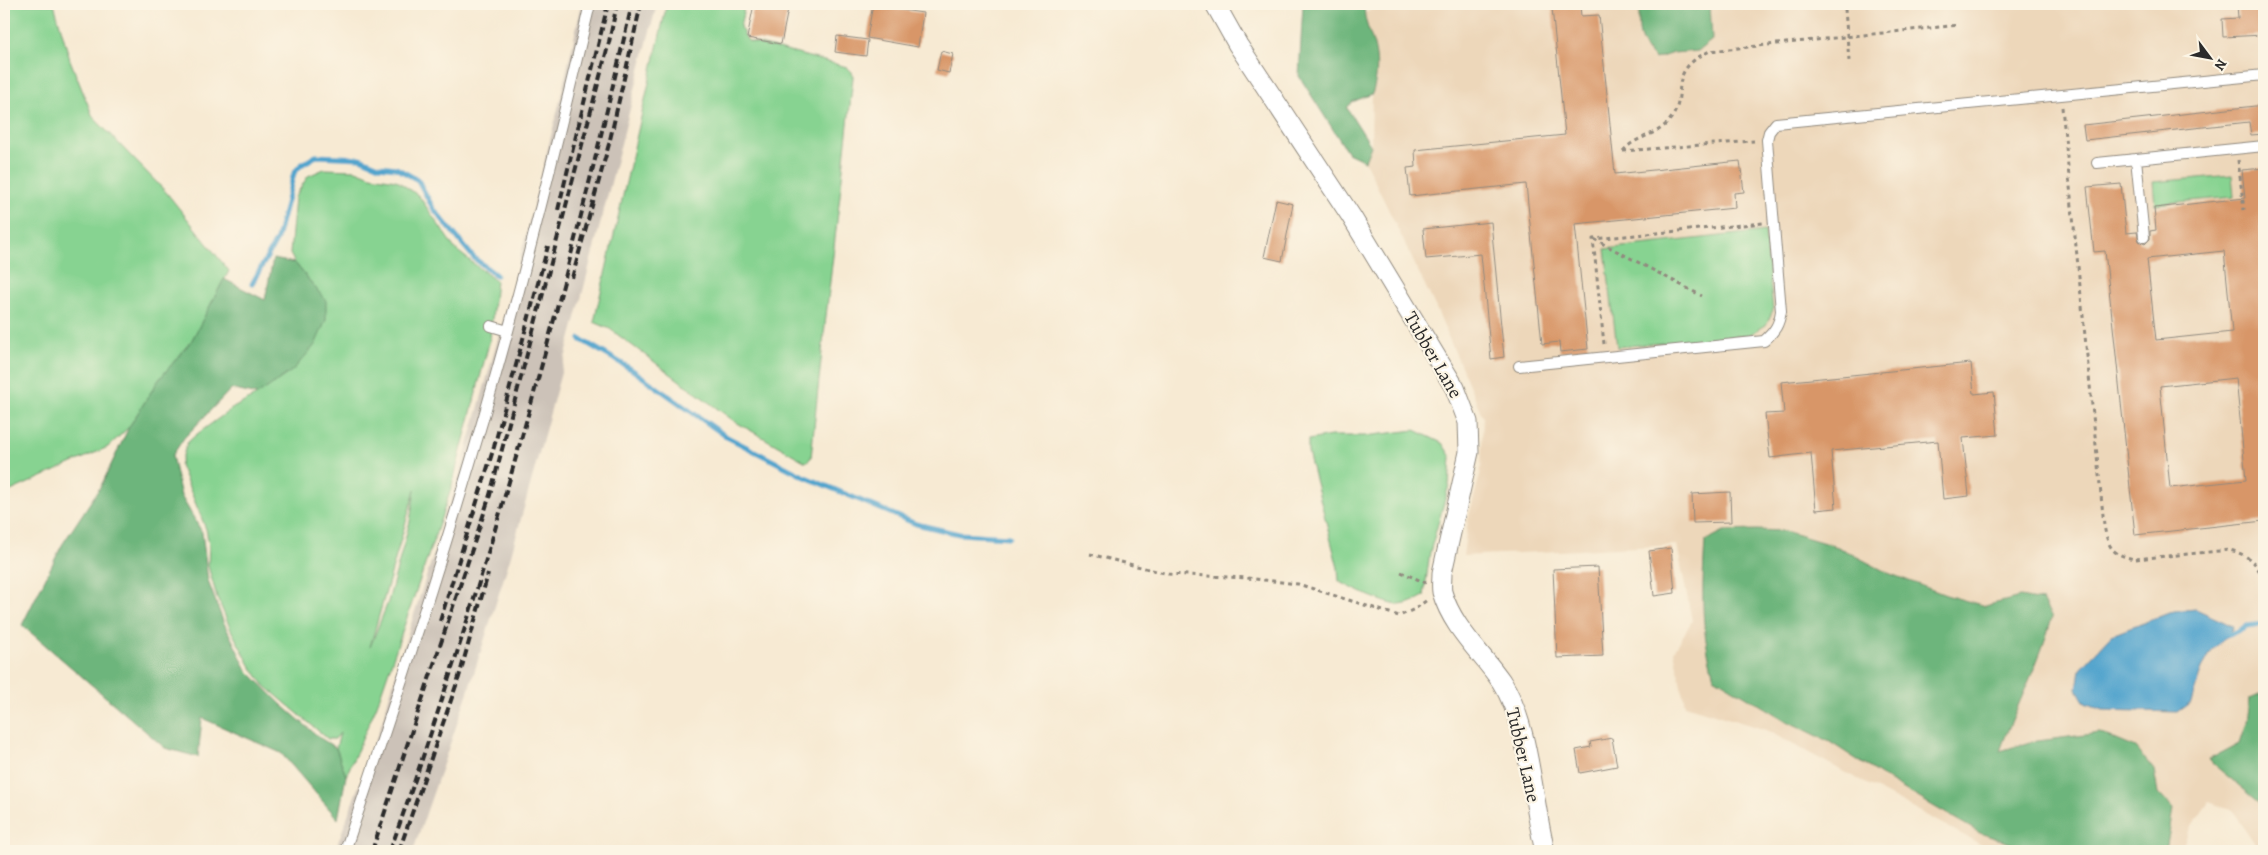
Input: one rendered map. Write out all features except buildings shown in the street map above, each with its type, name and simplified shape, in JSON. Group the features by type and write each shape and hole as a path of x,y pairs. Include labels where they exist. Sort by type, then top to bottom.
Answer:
{"street":[{"name":"Tubber Lane","path":"1215,4 1238,45 1351,216 1455,388 1468,422 1470,452 1442,573 1442,590 1457,623 1501,682 1510,698 1523,742 1545,851"}],"lane":[{"path":"345,851 452,526 508,331 590,4"},
{"path":"1519,366 1764,341 1778,326 1781,311 1767,140 1769,132 1776,123 2061,97 2264,75"},
{"path":"2097,163 2264,146"},
{"path":"2136,159 2144,237"},
{"path":"491,326 508,331"}],"path":[{"path":"1845,9 1849,61"},
{"path":"1767,140 1623,151 1631,141 1658,130 1667,123 1677,109 1678,83 1685,68 1698,56 1710,51 1959,25"},
{"path":"2061,97 2104,526 2110,548 2120,556 2135,559 2230,550 2252,559 2262,573 2264,586"},
{"path":"2237,149 2244,210"},
{"path":"1593,239 1774,222"},
{"path":"1593,239 1702,296"},
{"path":"1593,239 1606,358"},
{"path":"1090,554 1168,574 1247,578 1298,584 1398,616 1415,609 1442,590"},
{"path":"1401,572 1442,590"}],"shaded area":[{"path":"582,4 657,4 576,318 511,555 469,689 413,851 335,851 382,722 406,639 460,473 511,293 557,113"},
{"path":"1381,4 1640,4 1638,34 1655,59 1673,53 1698,51 1712,40 1710,4 2264,4 2264,851 2260,851 2233,811 2209,802 2188,832 2181,851 1993,851 1766,730 1685,705 1674,651 1692,621 1677,545 1463,556 1468,519 1481,471 1483,417 1435,306 1365,161 1371,146 1372,94 1377,81 1375,50 1363,14"}],"green space":[{"path":"4,4 54,4 70,60 93,117 166,192 229,271 192,340 158,381 129,427 108,447 4,494"},
{"path":"667,4 745,4 740,27 748,41 847,67 852,72 848,125 811,458 806,462 734,421 610,329 594,322"},
{"path":"1303,4 1365,4 1366,22 1376,56 1375,83 1372,94 1352,102 1347,108 1371,146 1365,161 1348,153 1299,76"},
{"path":"1640,4 1710,4 1712,40 1698,51 1673,53 1655,59 1641,40 1639,28"},
{"path":"324,169 356,170 371,176 396,180 419,196 455,249 496,281 490,339 451,489 377,705 346,776 336,748 340,733 335,739 328,739 264,685 250,665 231,630 217,597 208,566 209,545 206,529 180,465 187,443 233,408 257,395 326,301 295,263 290,254 295,197 308,176","holes":["415,490 410,521 388,602 370,647"]},
{"path":"2232,175 2234,197 2155,204 2153,182"},
{"path":"1765,231 1773,310 1766,325 1749,335 1617,347 1605,249"},
{"path":"273,259 295,263 326,301 326,320 315,345 293,370 257,395 231,389 184,438 172,456 181,496 202,532 208,581 223,621 247,670 282,705 320,738 336,748 346,776 338,819 281,753 202,718 198,757 165,748 22,625 62,545 101,486 129,427 158,381 192,340 224,279 265,300"},
{"path":"1415,430 1442,443 1451,457 1449,485 1430,552 1424,596 1415,601 1398,605 1384,602 1339,581 1338,568 1308,452 1308,440 1331,436 1365,436"},
{"path":"1724,531 1785,531 1838,547 1888,573 1946,595 1985,606 2020,597 2042,601 2052,617 2041,651 2000,751 2030,742 2100,733 2136,748 2154,770 2158,793 2173,809 2166,851 2033,851 1980,833 1888,780 1830,742 1785,720 1714,677 1704,626 1703,577 1705,541"},
{"path":"2264,693 2264,806 2208,760 2240,743 2247,722 2250,699"}],"water":[{"path":"2196,609 2233,626 2229,635 2213,649 2202,668 2191,702 2177,712 2103,710 2085,703 2077,689 2080,669 2112,635 2174,611"}],"waterway":[{"path":"252,284 277,239 294,173 301,165 316,156 360,158 379,166 396,168 418,180 433,208 474,258 496,275"},
{"path":"580,339 631,369 727,437 803,476 916,524 959,534 1009,537"},
{"path":"2229,635 2247,626 2263,624"}],"railway":[{"path":"558,210 608,4"},
{"path":"372,851 490,495 609,42 617,4"},
{"path":"390,851 426,747 493,537 553,325 632,4"},
{"path":"572,278 609,144 641,4"},
{"path":"440,621 494,447 548,246"},
{"path":"399,851 459,677 488,574"}]}
